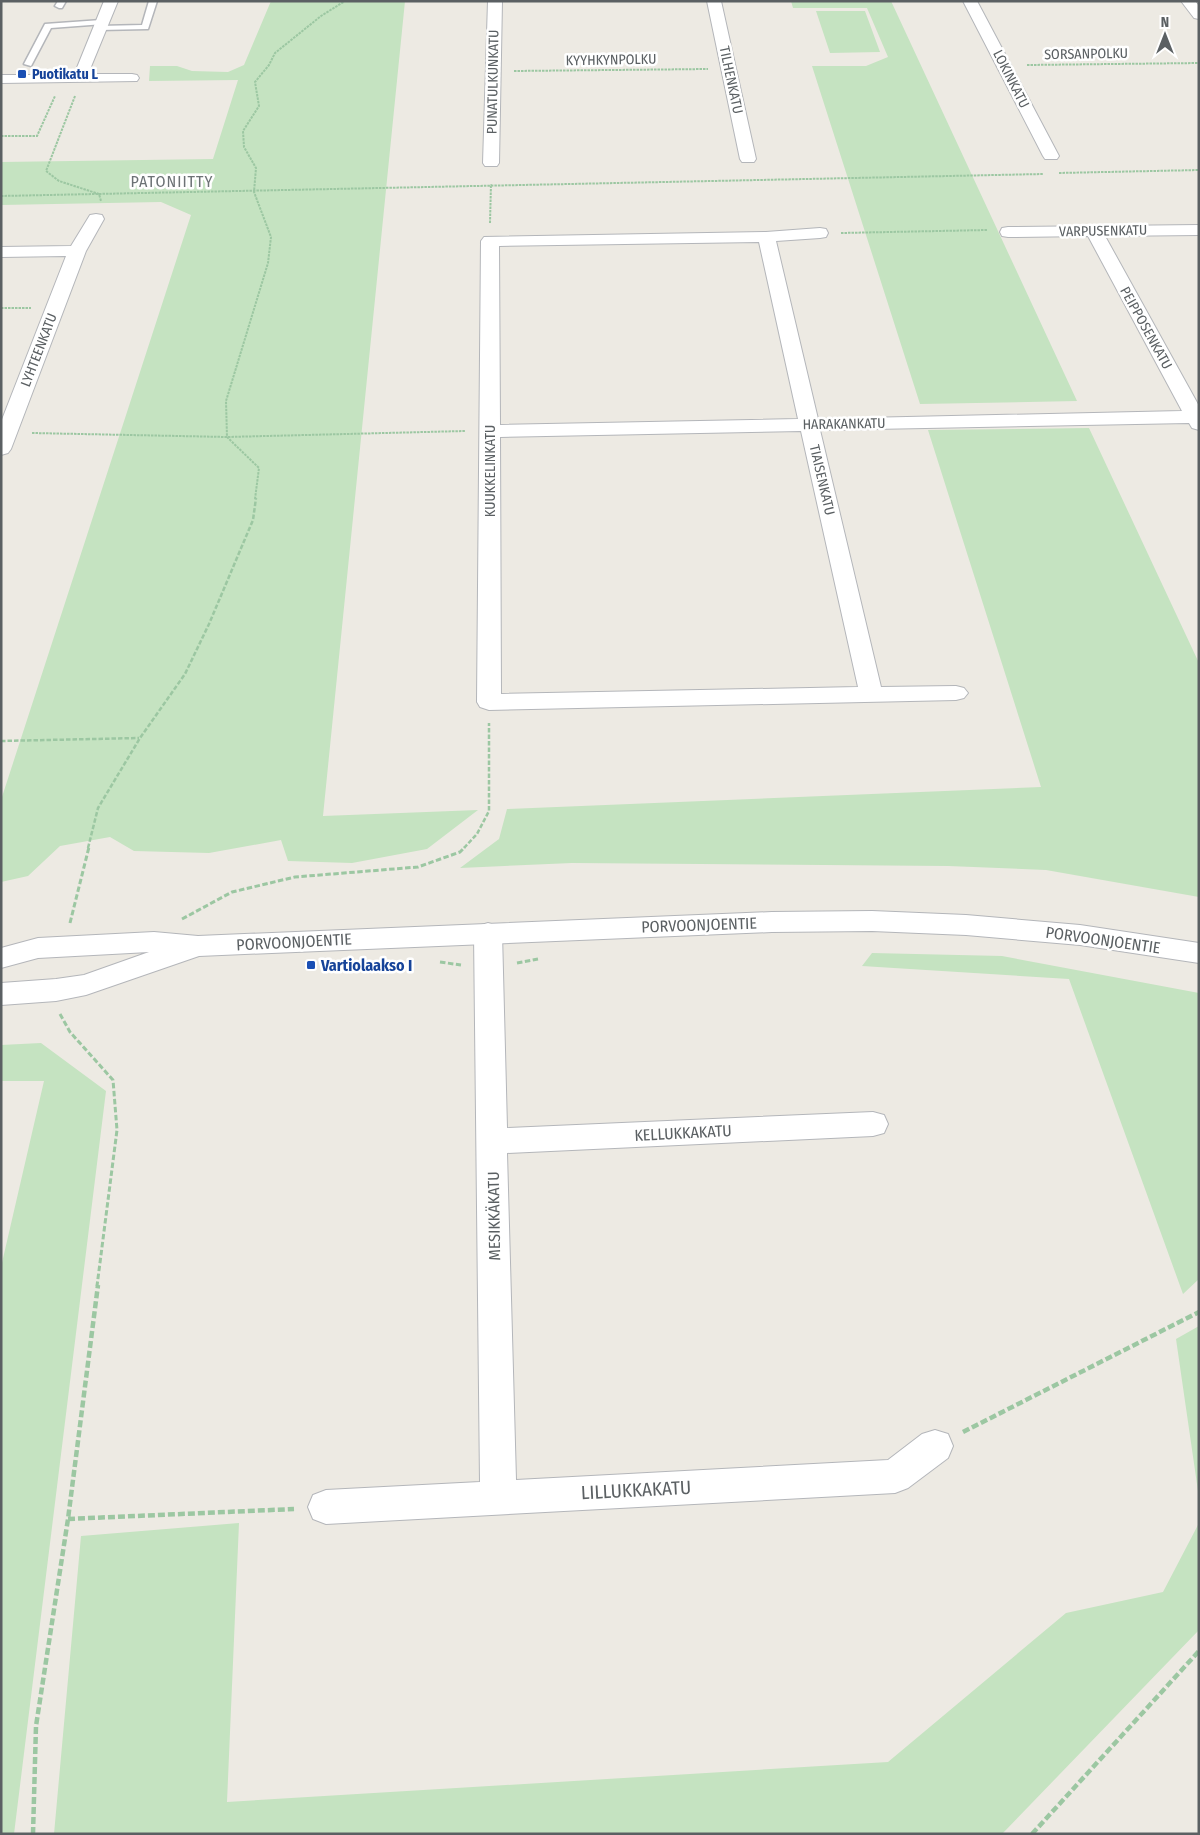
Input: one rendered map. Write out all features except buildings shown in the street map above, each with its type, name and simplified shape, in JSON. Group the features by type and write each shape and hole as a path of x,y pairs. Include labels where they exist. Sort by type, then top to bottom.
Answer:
{"street":[{"path":"78,78 111,1"},
{"name":"PUNATULKUNKATU","path":"491,163 494,1"},
{"name":"TILHENKATU","path":"714,1 748,159"},
{"name":"LOKINKATU","path":"970,1 1051,156"},
{"path":"1188,1 1199,15"},
{"path":"1,80 132,78"},
{"name":"LYHTEENKATU","path":"2,447 77,251 96,220"},
{"name":"VARPUSENKATU","path":"1008,232 1199,230"},
{"name":"PEIPPOSENKATU","path":"1094,232 1198,419"},
{"path":"490,241 766,237 820,233"},
{"name":"TIAISENKATU","path":"766,237 871,694"},
{"name":"KUUKKELINKATU","path":"489,702 490,241"},
{"path":"1,252 77,251"},
{"name":"HARAKANKATU","path":"490,431 1198,419"},
{"path":"489,702 956,693"},
{"name":"PORVOONJOENTIE","path":"1,958 38,948 154,942 198,946 772,922 872,921 966,925 1080,935 1199,953"},
{"name":"MESIKKÄKATU","path":"488,933 498,1498"},
{"name":"PORVOONJOENTIE","path":"1,994 86,985 198,946"},
{"name":"KELLUKKAKATU","path":"493,1141 873,1124"},
{"name":"LILLUKKAKATU","path":"326,1507 895,1476 936,1446"}],"lane":[{"path":"28,64 48,26 100,25 145,28 153,1"}],"path":[{"path":"68,931 98,808 140,738 185,674 209,624 253,520 258,468 226,437 226,401 268,263 270,237 254,192 256,168 244,147 243,130 259,106 255,82 269,65 275,53 302,34 321,16 346,1"},
{"name":"SORSANPOLKU","path":"1004,65 1199,63"},
{"name":"KYYHKYNPOLKU","path":"493,71 729,69"},
{"path":"78,78 79,85 46,171 59,181 99,194"},
{"path":"1,136 37,136 56,92"},
{"path":"490,241 491,163"},
{"path":"1059,173 1199,170"},
{"path":"1,196 254,192 1049,173"},
{"path":"96,220 102,206 99,194"},
{"path":"820,233 992,230 1008,232"},
{"path":"179,920 232,892 295,877 418,868 460,852 477,834 489,811 489,702"},
{"path":"1,741 140,738"},
{"path":"434,962 473,966 503,966 546,957"},
{"path":"57,1010 66,1009"},
{"path":"33,1834 36,1726 68,1519 117,1130 113,1080 70,1032"},
{"path":"936,1446 1199,1312"},
{"path":"68,1519 326,1507"},
{"path":"1032,1834 1199,1651"}],"green space":[{"path":"271,1 405,1 323,816 478,810 427,849 352,863 288,861 281,840 209,853 134,851 110,837 60,846 28,876 1,882 1,800 191,215 161,202 1,205 1,162 213,159 238,80 149,81 150,66 177,66 192,71 228,72 244,65"},
{"path":"791,1 891,1 1077,401 920,404 812,66 866,66 888,57 867,8 793,8"},
{"path":"816,11 865,11 880,52 830,53"},
{"path":"1089,428 1199,663 1199,897 1046,870 948,866 572,863 460,868 499,839 507,809 1041,787 928,430"},
{"path":"872,953 1002,956 1199,993 1199,1279 1183,1294 1069,979 862,966"},
{"path":"41,1043 106,1091 14,1834 1,1834 1,1267 44,1081 1,1081 1,1045"},
{"path":"1199,1326 1199,1498 1176,1339"},
{"path":"239,1523 227,1802 888,1762 1066,1613 1163,1592 1199,1523 1199,1630 1002,1834 54,1834 81,1536"}],"place":[{"name":"Puotikatu L","path":"22,74"},
{"name":"Vartiolaakso I","path":"311,965"}],"district":[{"name":"PATONIITTY","path":"172,181"}]}
